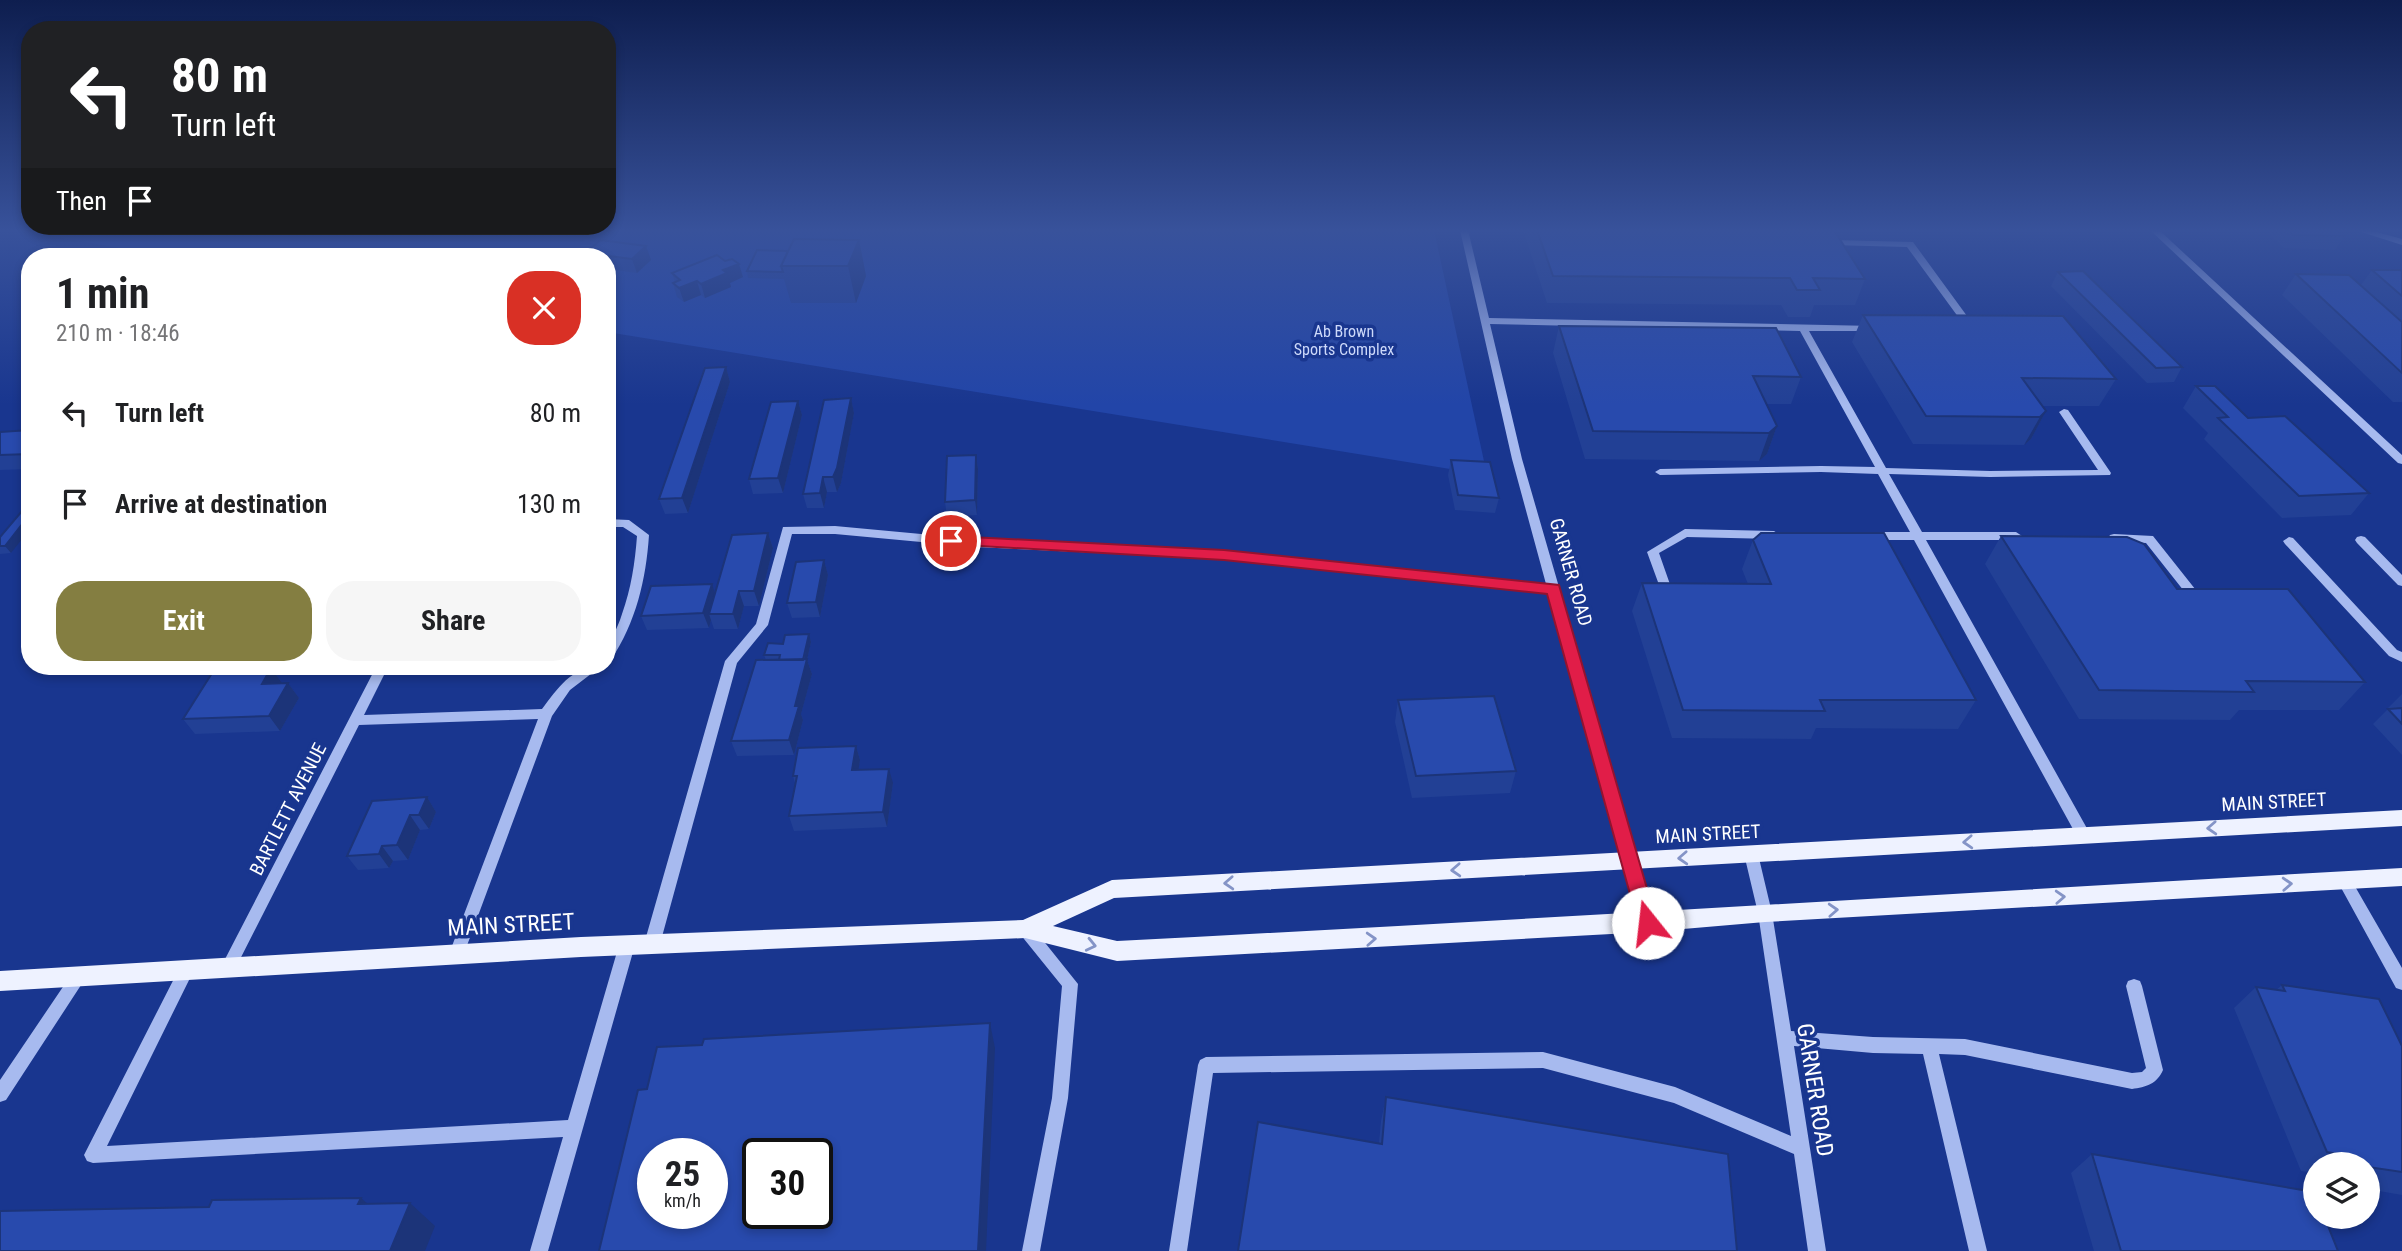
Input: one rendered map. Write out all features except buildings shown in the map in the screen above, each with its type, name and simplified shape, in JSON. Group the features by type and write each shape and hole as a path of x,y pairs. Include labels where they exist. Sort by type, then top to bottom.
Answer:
{"main road":[{"name":"MAIN STREET","path":"1025,929 1112,889 2402,818"},
{"name":"MAIN STREET","path":"0,981 627,945 1025,929 1116,951 1648,923 1765,913 2402,877"}],"street":[{"name":"GARNER ROAD","path":"1477,288 1517,459 1648,923"},
{"path":"1942,288 1972,329 1959,329"},
{"path":"1485,321 1881,328"},
{"path":"1803,328 2084,836"},
{"path":"1660,472 1821,470 1883,473 2106,473 2064,412"},
{"path":"616,523 625,523 643,535 642,564 616,646"},
{"path":"652,944 730,662 762,625 787,530 835,530 975,543 1224,555 1554,589"},
{"path":"1666,590 1653,552 1685,533 1787,536"},
{"path":"1853,536 2031,536"},
{"path":"2096,538 2149,539 2201,605"},
{"path":"2361,540 2402,582"},
{"path":"2289,541 2393,653 2402,657"},
{"name":"BARTLETT AVENUE","path":"228,968 378,675"},
{"path":"457,954 547,714 565,687 582,675"},
{"path":"355,720 547,714"},
{"name":"GARNER ROAD","path":"1751,854 1765,913 1817,1251"},
{"path":"1025,929 1070,984 1060,1098 1031,1251"},
{"path":"539,1251 627,945"},
{"path":"186,970 93,1155 574,1128"},
{"path":"0,1094 78,977"},
{"path":"1784,1038 1965,1047 2132,1081 2146,1079 2155,1070 2134,986"},
{"path":"1178,1251 1206,1065 1543,1060 1675,1095 1801,1149"}],"lane":[{"path":"2217,288 2402,461"},
{"path":"2344,880 2402,983"},
{"path":"1928,1046 1978,1251"}],"green space":[{"name":"Ab Brown Sports Complex","path":"616,288 1447,288 1487,475 616,333"}],"route":[{"path":"951,541 1224,555 1554,589 1648,923"}]}
